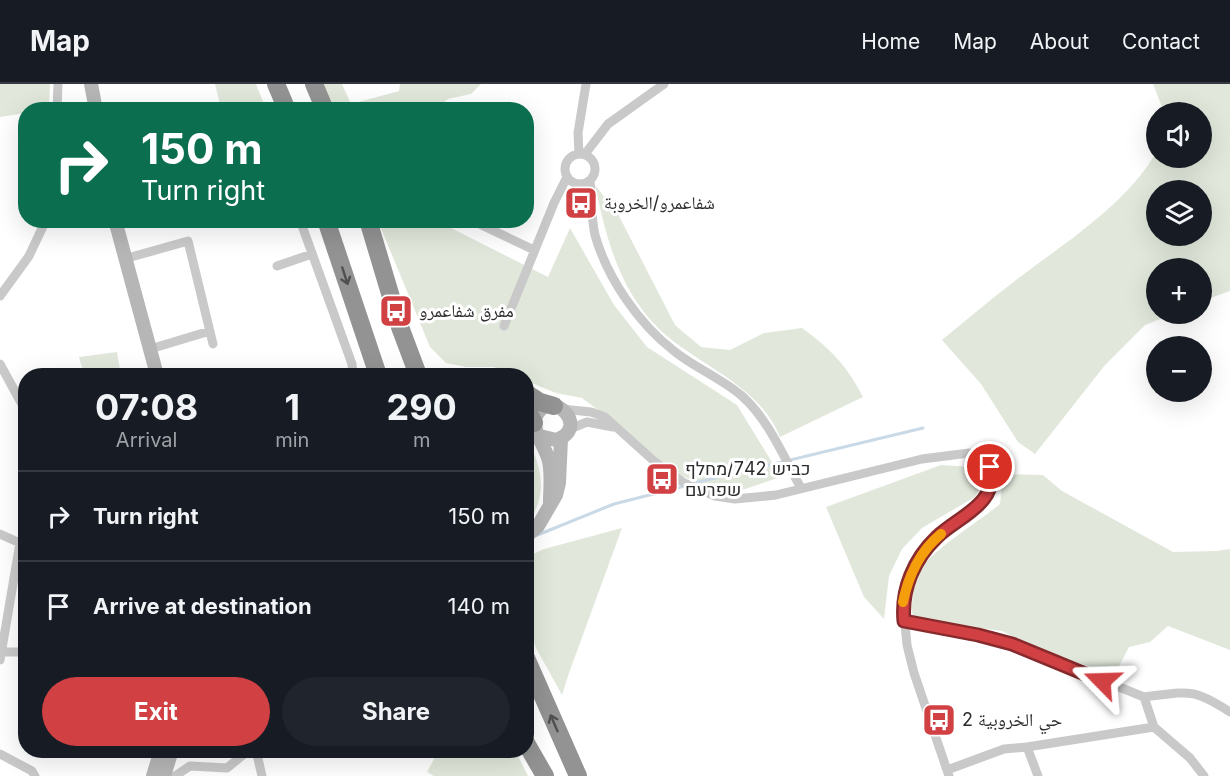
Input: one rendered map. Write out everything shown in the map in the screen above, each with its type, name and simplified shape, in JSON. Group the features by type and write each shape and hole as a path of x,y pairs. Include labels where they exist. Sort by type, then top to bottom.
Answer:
{"highway":[{"path":"276,84 284,102"},
{"path":"314,84 322,102"},
{"path":"329,228 374,368"},
{"path":"370,228 400,327 415,368"},
{"path":"400,327 426,368"},
{"path":"534,398 558,407"},
{"path":"534,676 578,776"},
{"path":"534,757 545,776"}],"street":[{"path":"57,102 58,84"},
{"path":"91,84 94,102"},
{"path":"582,154 578,133 586,84"},
{"path":"582,154 608,124 664,84"},
{"path":"504,326 554,202 567,177 566,162 574,155 582,154 592,160 596,168 590,181 595,234 616,280 637,313 655,335 674,351 743,397 769,431 801,488"},
{"path":"567,177 580,184 590,181"},
{"path":"0,296 28,256 42,228"},
{"path":"118,228 124,259 155,368"},
{"path":"303,228 352,368"},
{"path":"488,228 534,250"},
{"path":"124,259 188,242 213,344"},
{"path":"276,266 312,254"},
{"path":"150,349 210,331"},
{"path":"0,364 18,397"},
{"path":"534,529 556,495 559,483 568,415 558,407"},
{"path":"550,503 549,460 534,423 542,409 558,407 598,414 611,422 655,462 684,483 715,496 735,499 776,495 922,459 969,453 982,458 990,467 991,484 982,503 936,537 915,566 907,582 903,603 904,621 914,673 948,773 1004,749 1154,727"},
{"path":"534,423 550,441 587,422 605,424 617,429"},
{"path":"0,534 18,539"},
{"path":"18,568 2,656 18,653"},
{"path":"904,621 1012,644 1144,697 1190,692 1206,697 1230,712"},
{"path":"1144,697 1154,727 1190,758 1204,776"},
{"path":"1027,747 1038,776"},
{"path":"0,754 32,771 35,776"},
{"path":"153,776 159,758"},
{"path":"164,776 170,758"},
{"path":"175,776 190,766 227,768 239,758"},
{"path":"258,758 262,776"}],"shaded area":[{"path":"0,84 50,84 49,102 18,102 18,114 0,117"},
{"path":"215,84 256,84 263,102 219,102"},
{"path":"321,84 342,84 350,102 329,102"},
{"path":"400,84 481,84 471,94 444,102 358,102 399,91"},
{"path":"1153,84 1230,84 1230,291 1212,297 1212,258 1146,258 1148,324 1105,365 1035,454 1018,442 981,384 942,340 1009,285 1100,216 1131,187 1146,167 1212,168 1212,102 1160,102"},
{"path":"595,185 618,214 675,325 701,347 730,350 764,333 802,328 822,343 837,359 851,376 863,397 780,437 758,403 743,389 675,342 645,314 616,262"},
{"path":"381,228 451,228 548,277 570,228 614,305 647,347 737,405 781,477 736,492 701,485 664,467 609,418 582,398 556,393 534,384 534,368 466,367 446,363 430,347"},
{"path":"117,352 120,368 82,368 79,357"},
{"path":"534,454 541,481 534,513"},
{"path":"941,465 971,467 983,480 975,497 922,528 902,549 889,576 884,619 864,597 826,507"},
{"path":"1003,474 1043,475 1062,491 1173,552 1230,549 1230,650 1168,626 1150,642 1129,647 1118,668 1098,669 1046,653 1002,631 913,619 913,594 921,569 935,553 1000,504"},
{"path":"622,528 562,695 534,642 534,554"},
{"path":"435,758 519,758 528,776 434,776 427,772"}],"waterway":[{"path":"694,483 923,428"},
{"path":"535,536 614,504 685,486"}],"slow traffic":[{"path":"903,602 907,582 915,566 936,537 941,534"}],"place":[{"name":"شفاعمرو/الخروبة","path":"581,203"},
{"name":"مفرق شفاعمرو","path":"396,311"},
{"name":"כביש 742/מחלף שפרעם","path":"662,479"},
{"name":"حي الخروبية 2","path":"939,720"}],"route":[{"path":"990,467 991,484 982,503 936,537 915,566 907,582 903,603 904,621 1012,644 1102,681"}]}
